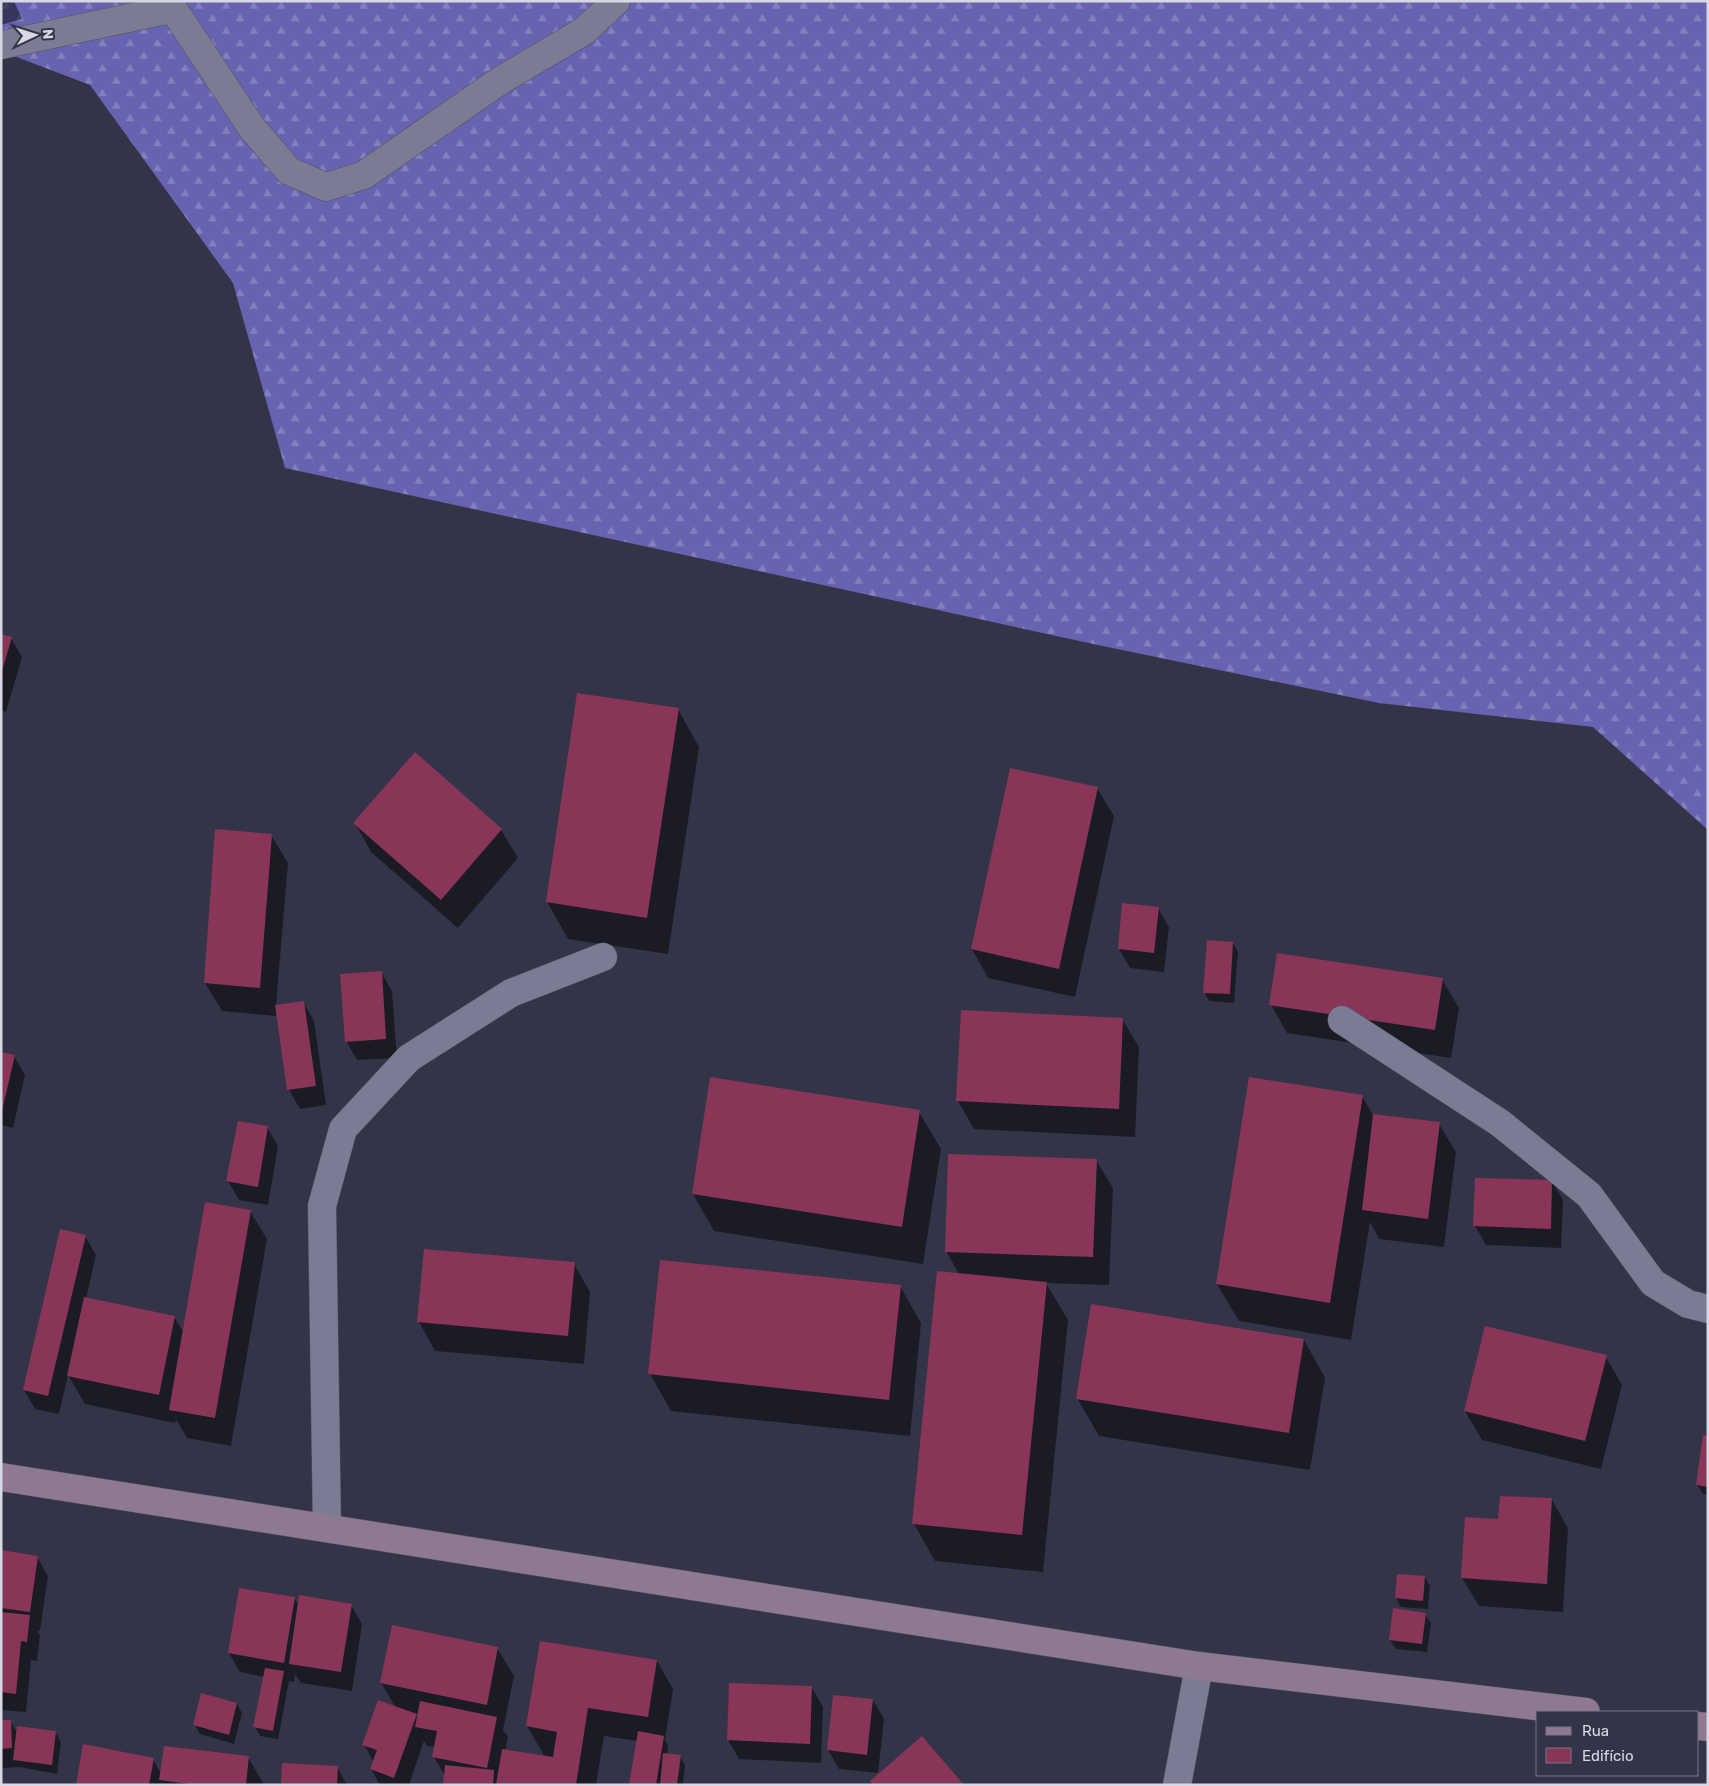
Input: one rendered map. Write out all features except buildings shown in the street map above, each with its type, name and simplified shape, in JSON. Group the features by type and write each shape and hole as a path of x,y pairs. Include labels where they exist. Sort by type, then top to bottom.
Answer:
{"main road":[{"path":"1,1477 1199,1666 1578,1711"}],"street":[{"path":"1,45 170,5 252,128 289,171 326,188 364,174 498,82 584,31 616,1"},
{"path":"327,1528 322,1206 343,1129 409,1058 510,992 603,957"},
{"path":"1342,1020 1500,1123 1589,1195 1653,1283 1688,1304 1708,1310"},
{"path":"1177,1785 1199,1666"}],"green space":[{"path":"1,1 1708,1 1708,830 1593,727 1379,703 1098,645 285,468 233,283 90,85 1,51"}]}
